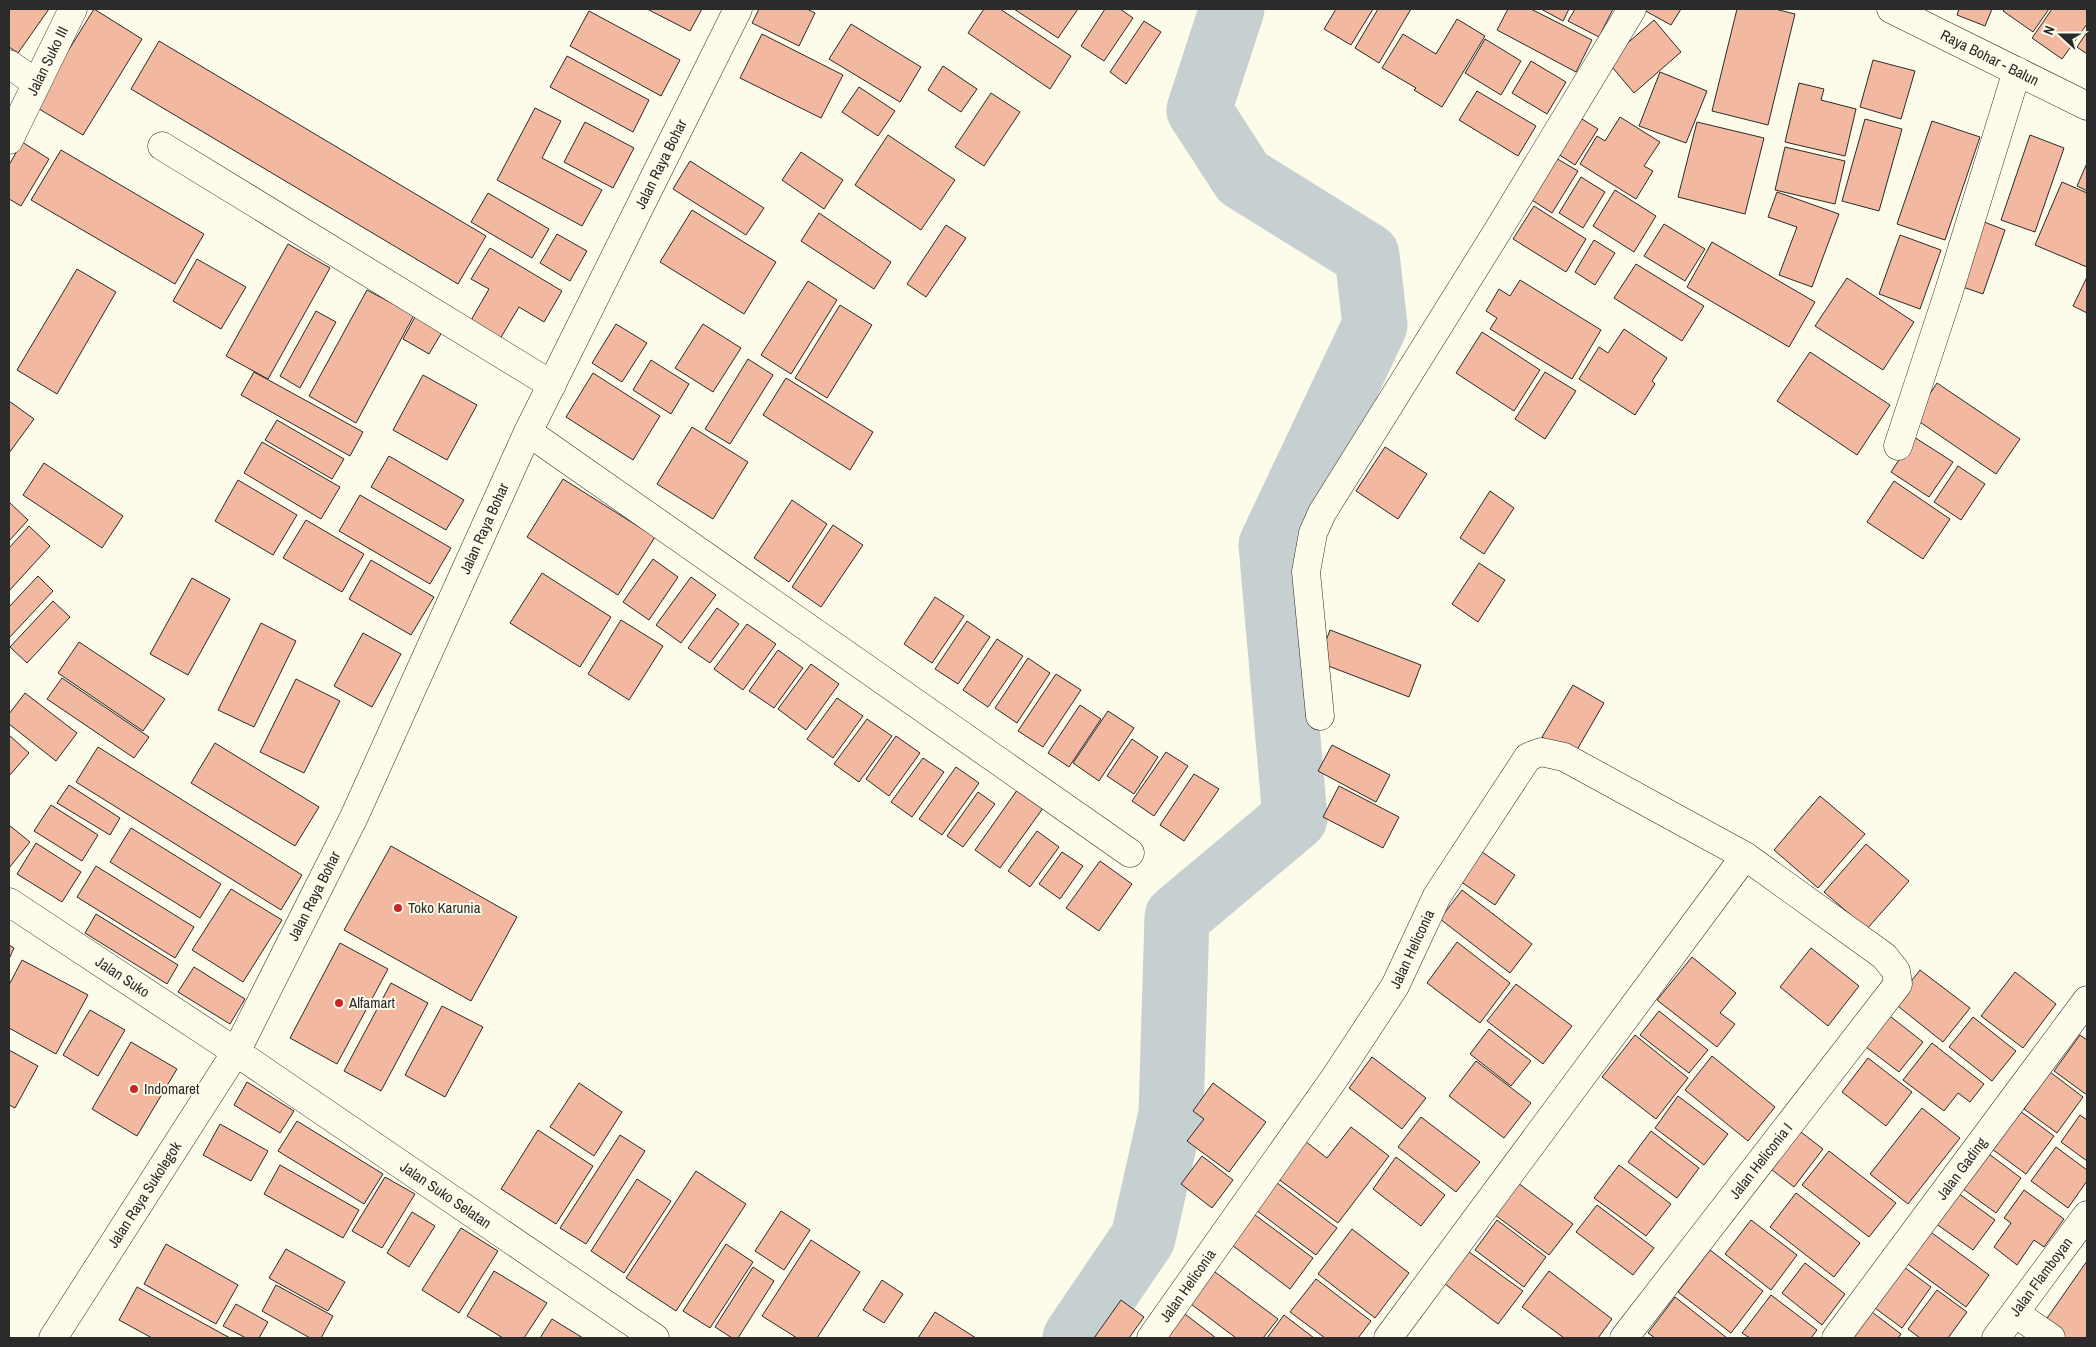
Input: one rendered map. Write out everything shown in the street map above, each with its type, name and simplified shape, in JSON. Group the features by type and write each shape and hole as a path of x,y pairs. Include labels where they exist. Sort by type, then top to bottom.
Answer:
{"street":[{"name":"Jalan Suko III","path":"9,140 73,9"},
{"name":"Jalan Raya Bohar","path":"236,1052 354,817 528,432 738,9"},
{"path":"1320,716 1306,572 1313,533 1322,513 1497,232 1632,9"},
{"name":"Raya Bohar - Balun","path":"1891,9 2087,106"},
{"path":"9,64 36,83"},
{"path":"1898,446 1950,291 2017,72"},
{"path":"162,146 552,384"},
{"path":"528,432 1130,853"},
{"name":"Jalan Heliconia","path":"1150,1338 1336,1076 1395,986 1437,896 1528,757 1541,752 1564,757 1745,856 1884,956 1896,971 1898,984"},
{"path":"1388,1338 1745,856"},
{"name":"Jalan Suko","path":"9,902 236,1052"},
{"name":"Jalan Heliconia I","path":"1624,1338 1898,984"},
{"name":"Jalan Gading","path":"1836,1338 2087,1000"},
{"name":"Jalan Raya Sukolegok","path":"53,1338 236,1052"},
{"name":"Jalan Suko Selatan","path":"236,1052 655,1338"},
{"name":"Jalan Flamboyan","path":"1996,1338 2084,1227"},
{"path":"2015,1313 2051,1338"}],"building":[{"path":"9,9 49,9 18,53 9,47"},
{"path":"94,9 142,39 83,135 34,106"},
{"path":"647,9 702,9 690,31"},
{"path":"759,9 807,9 815,13 799,46 752,23"},
{"path":"984,9 1000,9 1071,56 1050,89 968,33"},
{"path":"1014,9 1078,9 1058,38"},
{"path":"1105,9 1120,9 1133,18 1104,61 1081,46"},
{"path":"1336,9 1373,9 1351,45 1324,29"},
{"path":"1378,9 1411,9 1379,63 1355,48"},
{"path":"1508,9 1531,9 1592,40 1576,72 1497,30"},
{"path":"1541,9 1569,9 1563,21"},
{"path":"1575,9 1613,9 1599,37 1568,21"},
{"path":"1642,9 1681,9 1671,25"},
{"path":"1737,9 1775,9 1795,14 1768,125 1712,111"},
{"path":"1959,9 1992,9 1985,26 1957,15"},
{"path":"2005,9 2049,9 2033,32 2003,11"},
{"path":"2052,9 2087,9 2087,24 2062,59 2032,38"},
{"path":"589,11 680,60 661,96 570,46"},
{"path":"1457,19 1485,36 1442,107 1414,90 1416,88 1382,68 1403,34 1436,54"},
{"path":"1654,20 1681,52 1634,93 1607,61"},
{"path":"1144,21 1161,32 1126,84 1110,72"},
{"path":"851,24 921,67 900,102 829,59"},
{"path":"2087,32 2087,54 2077,47"},
{"path":"762,34 843,75 821,118 740,78"},
{"path":"1485,39 1521,61 1501,95 1465,73"},
{"path":"159,41 486,236 458,284 131,89"},
{"path":"567,56 649,100 633,132 550,87"},
{"path":"1873,60 1915,71 1901,119 1860,107"},
{"path":"1531,61 1566,82 1547,114 1512,93"},
{"path":"943,66 977,89 961,112 928,90"},
{"path":"1660,72 1707,91 1686,143 1639,126"},
{"path":"1799,83 1824,89 1821,100 1856,109 1845,156 1785,142"},
{"path":"859,87 895,111 878,136 842,112"},
{"path":"1477,91 1536,126 1518,156 1459,120"},
{"path":"991,93 1020,112 984,166 955,147"},
{"path":"535,108 561,121 542,158 602,190 582,226 497,180"},
{"path":"1574,114 1598,129 1575,165 1552,150"},
{"path":"1620,117 1660,142 1644,166 1653,171 1636,199 1580,164 1597,136 1605,141"},
{"path":"1865,119 1902,129 1879,211 1842,201"},
{"path":"1932,121 1980,137 1945,240 1897,224"},
{"path":"585,122 634,148 613,188 564,162"},
{"path":"1697,122 1764,138 1745,214 1678,197"},
{"path":"888,135 955,180 921,230 855,185"},
{"path":"2030,135 2064,148 2035,232 2001,220"},
{"path":"22,142 49,159 21,206 9,199 9,165"},
{"path":"1785,147 1845,161 1835,204 1775,190"},
{"path":"61,150 204,234 175,284 31,200"},
{"path":"801,152 843,180 824,209 782,180"},
{"path":"1549,154 1578,171 1552,213 1524,195"},
{"path":"690,161 764,208 746,235 673,189"},
{"path":"2087,163 2087,191 2077,186"},
{"path":"1581,177 1605,192 1583,228 1559,213"},
{"path":"2062,182 2087,193 2087,267 2035,245"},
{"path":"1615,190 1656,216 1634,252 1593,226"},
{"path":"1777,192 1839,214 1812,287 1779,275 1797,227 1768,217"},
{"path":"488,193 549,229 532,258 471,222"},
{"path":"1534,206 1586,239 1566,272 1513,239"},
{"path":"692,210 776,262 744,314 660,262"},
{"path":"819,213 891,262 874,289 801,241"},
{"path":"1979,220 2005,230 1983,294 1957,285"},
{"path":"1664,224 1705,249 1685,281 1644,256"},
{"path":"946,225 966,238 926,297 907,284"},
{"path":"557,234 587,251 570,281 540,263"},
{"path":"1900,235 1941,250 1920,309 1879,294"},
{"path":"1594,240 1615,253 1595,285 1575,272"},
{"path":"1712,242 1815,302 1789,347 1687,287"},
{"path":"288,244 330,268 268,379 226,356"},
{"path":"490,248 562,291 544,322 519,307 500,339 470,322 489,289 471,279"},
{"path":"197,259 246,287 221,329 173,301"},
{"path":"1636,264 1704,306 1682,341 1614,298"},
{"path":"77,269 116,292 57,394 17,370"},
{"path":"2087,277 2087,313 2073,306"},
{"path":"1847,278 1914,322 1883,370 1815,326"},
{"path":"1520,280 1601,330 1572,379 1490,329 1497,318 1486,311 1499,289 1510,296"},
{"path":"808,281 837,300 791,374 761,355"},
{"path":"367,290 414,315 356,423 309,396"},
{"path":"840,305 872,325 827,398 795,378"},
{"path":"316,311 336,322 300,388 280,376"},
{"path":"415,317 442,332 429,354 403,339"},
{"path":"616,324 647,343 622,382 592,363"},
{"path":"703,324 741,348 713,392 675,368"},
{"path":"1624,329 1667,358 1652,381 1655,384 1635,415 1579,379 1599,347 1608,353"},
{"path":"1482,332 1540,370 1514,411 1456,373"},
{"path":"1810,352 1890,405 1857,455 1777,401"},
{"path":"748,359 773,375 730,444 705,429"},
{"path":"651,360 689,384 671,414 633,390"},
{"path":"254,372 363,432 350,456 241,395"},
{"path":"1545,372 1576,391 1545,439 1515,419"},
{"path":"593,373 660,416 633,460 566,417"},
{"path":"423,375 477,405 447,460 393,430"},
{"path":"786,378 873,432 850,470 763,415"},
{"path":"1937,383 2020,439 1996,474 1914,418"},
{"path":"9,401 34,419 9,453"},
{"path":"277,420 344,459 332,479 265,440"},
{"path":"692,427 748,462 713,519 657,484"},
{"path":"1914,437 1953,462 1929,497 1891,472"},
{"path":"262,442 340,487 321,519 244,473"},
{"path":"1385,447 1427,474 1398,519 1356,491"},
{"path":"389,456 464,500 446,530 371,487"},
{"path":"44,463 123,516 102,548 23,495"},
{"path":"1958,466 1985,484 1961,520 1934,502"},
{"path":"563,479 655,537 618,595 527,537"},
{"path":"238,480 297,515 273,555 215,521"},
{"path":"1894,481 1950,519 1923,559 1867,522"},
{"path":"1490,491 1514,508 1484,554 1460,538"},
{"path":"360,495 451,548 430,584 339,531"},
{"path":"792,500 827,524 789,582 754,558"},
{"path":"9,502 28,520 9,541"},
{"path":"306,520 364,554 342,592 283,558"},
{"path":"833,525 863,545 821,607 792,587"},
{"path":"29,526 50,546 9,591 9,548"},
{"path":"653,559 678,577 649,620 623,602"},
{"path":"371,560 434,597 411,635 349,599"},
{"path":"1479,563 1505,580 1478,622 1452,604"},
{"path":"542,573 611,617 580,667 510,623"},
{"path":"38,576 53,591 9,638 9,607"},
{"path":"691,577 716,595 681,643 656,625"},
{"path":"192,578 230,599 188,675 150,654"},
{"path":"935,597 964,616 932,663 904,644"},
{"path":"53,601 70,617 27,663 10,647"},
{"path":"717,608 739,624 710,663 688,648"},
{"path":"621,620 663,646 629,700 588,674"},
{"path":"967,621 990,637 958,684 935,669"},
{"path":"261,623 296,641 254,727 218,710"},
{"path":"747,624 776,644 743,690 714,669"},
{"path":"1330,630 1421,665 1409,697 1318,662"},
{"path":"363,633 401,654 372,707 334,686"},
{"path":"997,639 1023,656 988,707 963,690"},
{"path":"79,642 165,699 143,731 58,673"},
{"path":"778,650 803,668 774,708 749,691"},
{"path":"1028,658 1050,673 1017,723 995,708"},
{"path":"811,664 839,684 806,730 778,709"},
{"path":"1056,674 1081,690 1043,747 1018,731"},
{"path":"62,678 149,737 134,758 47,699"},
{"path":"296,679 340,701 304,773 260,752"},
{"path":"1573,685 1604,703 1574,755 1542,737"},
{"path":"25,693 77,733 56,761 9,724 9,714"},
{"path":"837,698 863,716 833,758 807,739"},
{"path":"1080,705 1101,719 1069,767 1048,753"},
{"path":"1108,711 1134,728 1099,781 1073,763"},
{"path":"867,719 892,736 859,782 834,764"},
{"path":"9,735 29,753 9,776"},
{"path":"896,736 920,753 889,796 866,779"},
{"path":"1132,739 1158,757 1134,794 1107,776"},
{"path":"215,743 319,807 295,846 191,783"},
{"path":"1332,745 1390,775 1376,802 1318,771"},
{"path":"98,747 302,875 281,910 76,782"},
{"path":"1166,752 1188,766 1154,816 1132,801"},
{"path":"923,758 944,772 912,817 891,802"},
{"path":"956,767 979,783 942,835 919,819"},
{"path":"1194,774 1219,789 1184,841 1160,825"},
{"path":"69,785 120,818 110,835 57,803"},
{"path":"1020,786 1046,804 1000,868 975,850"},
{"path":"1339,786 1399,817 1383,848 1323,817"},
{"path":"978,792 995,804 963,847 947,836"},
{"path":"1820,796 1865,834 1818,888 1774,850"},
{"path":"51,805 98,835 82,861 34,831"},
{"path":"9,825 30,842 9,868"},
{"path":"131,828 221,884 200,918 110,862"},
{"path":"1037,831 1059,847 1030,887 1008,871"},
{"path":"36,843 81,872 62,902 17,874"},
{"path":"1866,844 1909,881 1867,929 1824,892"},
{"path":"1472,845 1515,875 1495,905 1451,875"},
{"path":"391,846 517,917 471,1001 344,930"},
{"path":"1062,852 1083,866 1060,899 1039,884"},
{"path":"1100,861 1132,884 1099,931 1066,908"},
{"path":"96,866 194,927 175,958 77,897"},
{"path":"231,889 282,920 243,982 192,950"},
{"path":"1462,890 1532,944 1510,973 1440,919"},
{"path":"96,914 178,965 167,984 85,933"},
{"path":"1457,942 1510,983 1480,1023 1427,983"},
{"name":"Alfamart","path":"340,943 388,969 337,1064 290,1038"},
{"path":"9,945 14,948 9,959"},
{"path":"1811,948 1859,986 1828,1026 1780,987"},
{"path":"1692,957 1736,993 1720,1013 1735,1024 1717,1047 1657,1000"},
{"path":"22,960 88,995 56,1054 9,1028 9,985"},
{"path":"194,967 245,999 230,1024 178,992"},
{"path":"1920,970 1970,1008 1943,1042 1894,1003"},
{"path":"2015,972 2056,1004 2023,1048 1981,1016"},
{"path":"391,983 428,1003 381,1091 344,1071"},
{"path":"1516,984 1572,1026 1543,1064 1487,1021"},
{"path":"442,1006 483,1027 445,1097 405,1075"},
{"path":"90,1010 125,1030 98,1076 63,1055"},
{"path":"1659,1011 1708,1050 1689,1073 1640,1035"},
{"path":"1886,1013 1923,1042 1899,1072 1862,1044"},
{"path":"1973,1017 2016,1051 1992,1081 1949,1047"},
{"path":"1489,1029 1531,1061 1511,1086 1470,1054"},
{"path":"1635,1035 1688,1078 1656,1119 1602,1077"},
{"path":"2080,1035 2087,1040 2087,1095 2054,1071"},
{"name":"Indomaret","path":"131,1042 177,1069 137,1136 92,1109"},
{"path":"1932,1043 1984,1084 1970,1102 1958,1093 1944,1111 1903,1080"},
{"path":"9,1050 38,1066 15,1108 9,1105"},
{"path":"1712,1056 1775,1107 1748,1141 1685,1090"},
{"path":"1372,1057 1426,1098 1402,1129 1349,1088"},
{"path":"1868,1058 1912,1092 1886,1126 1842,1092"},
{"path":"1476,1061 1531,1103 1504,1138 1449,1096"},
{"path":"2050,1072 2083,1097 2057,1133 2024,1109"},
{"path":"247,1082 294,1111 280,1133 234,1105"},
{"path":"579,1083 622,1112 594,1156 550,1127"},
{"path":"1213,1083 1266,1122 1229,1172 1187,1141 1204,1119 1193,1111"},
{"path":"1678,1096 1728,1134 1704,1165 1655,1128"},
{"path":"1922,1108 1960,1138 1908,1204 1870,1174"},
{"path":"2020,1111 2054,1136 2026,1174 1992,1149"},
{"path":"2080,1115 2087,1120 2087,1161 2061,1142"},
{"path":"1421,1117 1480,1162 1456,1192 1398,1147"},
{"path":"297,1121 383,1174 364,1204 278,1151"},
{"path":"220,1124 268,1151 251,1181 203,1155"},
{"path":"1351,1127 1389,1156 1338,1223 1277,1178 1305,1141 1327,1158"},
{"path":"1797,1129 1823,1149 1794,1187 1767,1166"},
{"path":"538,1130 593,1166 556,1224 501,1189"},
{"path":"1651,1131 1699,1168 1677,1198 1628,1162"},
{"path":"620,1135 645,1151 586,1244 560,1228"},
{"path":"2056,1147 2087,1170 2087,1181 2068,1208 2031,1181"},
{"path":"1829,1151 1896,1203 1869,1237 1802,1185"},
{"path":"1989,1154 2021,1178 1996,1213 1963,1189"},
{"path":"1202,1156 1233,1180 1212,1208 1181,1184"},
{"path":"1396,1157 1445,1195 1421,1226 1373,1189"},
{"path":"280,1165 359,1210 343,1238 264,1194"},
{"path":"1619,1165 1671,1204 1646,1236 1594,1198"},
{"path":"696,1171 746,1204 676,1311 626,1278"},
{"path":"385,1177 415,1194 382,1248 352,1231"},
{"path":"637,1179 671,1201 624,1273 591,1251"},
{"path":"1273,1180 1337,1228 1316,1255 1252,1207"},
{"path":"1514,1180 1573,1224 1549,1255 1491,1212"},
{"path":"2024,1190 2064,1219 2044,1247 2034,1240 2017,1265 1994,1247 2011,1223 2004,1218"},
{"path":"1796,1193 1860,1243 1834,1277 1770,1227"},
{"path":"1958,1193 1995,1220 1973,1250 1935,1223"},
{"path":"1597,1205 1654,1248 1633,1275 1576,1232"},
{"path":"781,1211 810,1230 784,1270 755,1251"},
{"path":"412,1212 435,1226 409,1267 387,1253"},
{"path":"1251,1212 1313,1258 1290,1289 1228,1242"},
{"path":"1497,1220 1546,1257 1524,1287 1475,1250"},
{"path":"1751,1220 1797,1255 1771,1290 1725,1254"},
{"path":"461,1228 498,1251 459,1313 422,1290"},
{"path":"1352,1229 1409,1273 1375,1318 1318,1274"},
{"path":"1928,1230 1989,1275 1966,1307 1905,1262"},
{"path":"811,1240 860,1272 817,1338 797,1338 762,1316"},
{"path":"166,1244 238,1285 216,1324 144,1284"},
{"path":"726,1244 753,1262 710,1328 683,1311"},
{"path":"286,1249 345,1282 328,1311 269,1278"},
{"path":"1465,1249 1523,1291 1498,1324 1441,1281"},
{"path":"1710,1250 1763,1291 1731,1333 1678,1292"},
{"path":"2087,1261 2087,1338 2064,1338 2043,1324"},
{"path":"1805,1263 1845,1294 1822,1325 1782,1293"},
{"path":"1900,1264 1931,1287 1902,1328 1871,1305"},
{"path":"753,1267 774,1281 738,1338 732,1338 715,1327"},
{"path":"1211,1269 1278,1319 1263,1338 1236,1338 1187,1301"},
{"path":"494,1271 547,1303 524,1338 503,1338 467,1316"},
{"path":"1549,1271 1612,1319 1598,1338 1564,1338 1522,1307"},
{"path":"1316,1279 1371,1321 1358,1338 1325,1338 1290,1312"},
{"path":"882,1280 903,1294 884,1323 863,1310"},
{"path":"276,1285 333,1316 321,1338 310,1338 262,1311"},
{"path":"137,1287 230,1338 152,1338 119,1320"},
{"path":"1937,1290 1967,1312 1948,1338 1920,1338 1908,1329"},
{"path":"1771,1295 1817,1330 1811,1338 1750,1338 1742,1333"},
{"path":"1675,1297 1727,1338 1655,1338 1648,1333"},
{"path":"1121,1300 1144,1317 1129,1338 1094,1338"},
{"path":"236,1304 268,1322 259,1338 246,1338 223,1326"},
{"path":"1868,1309 1901,1334 1898,1338 1847,1338"},
{"path":"935,1312 976,1338 918,1338"},
{"path":"1185,1314 1216,1338 1167,1338"},
{"path":"1284,1315 1314,1338 1267,1338"},
{"path":"552,1319 583,1338 540,1338"}],"waterway":[{"path":"1075,1338 1143,1238 1171,1114 1177,917 1295,818 1271,545 1375,325 1367,255 1243,178 1199,110 1232,9"}],"place":[{"name":"Toko Karunia","path":"398,908"},
{"name":"Alfamart","path":"339,1003"},
{"name":"Indomaret","path":"134,1089"}]}
